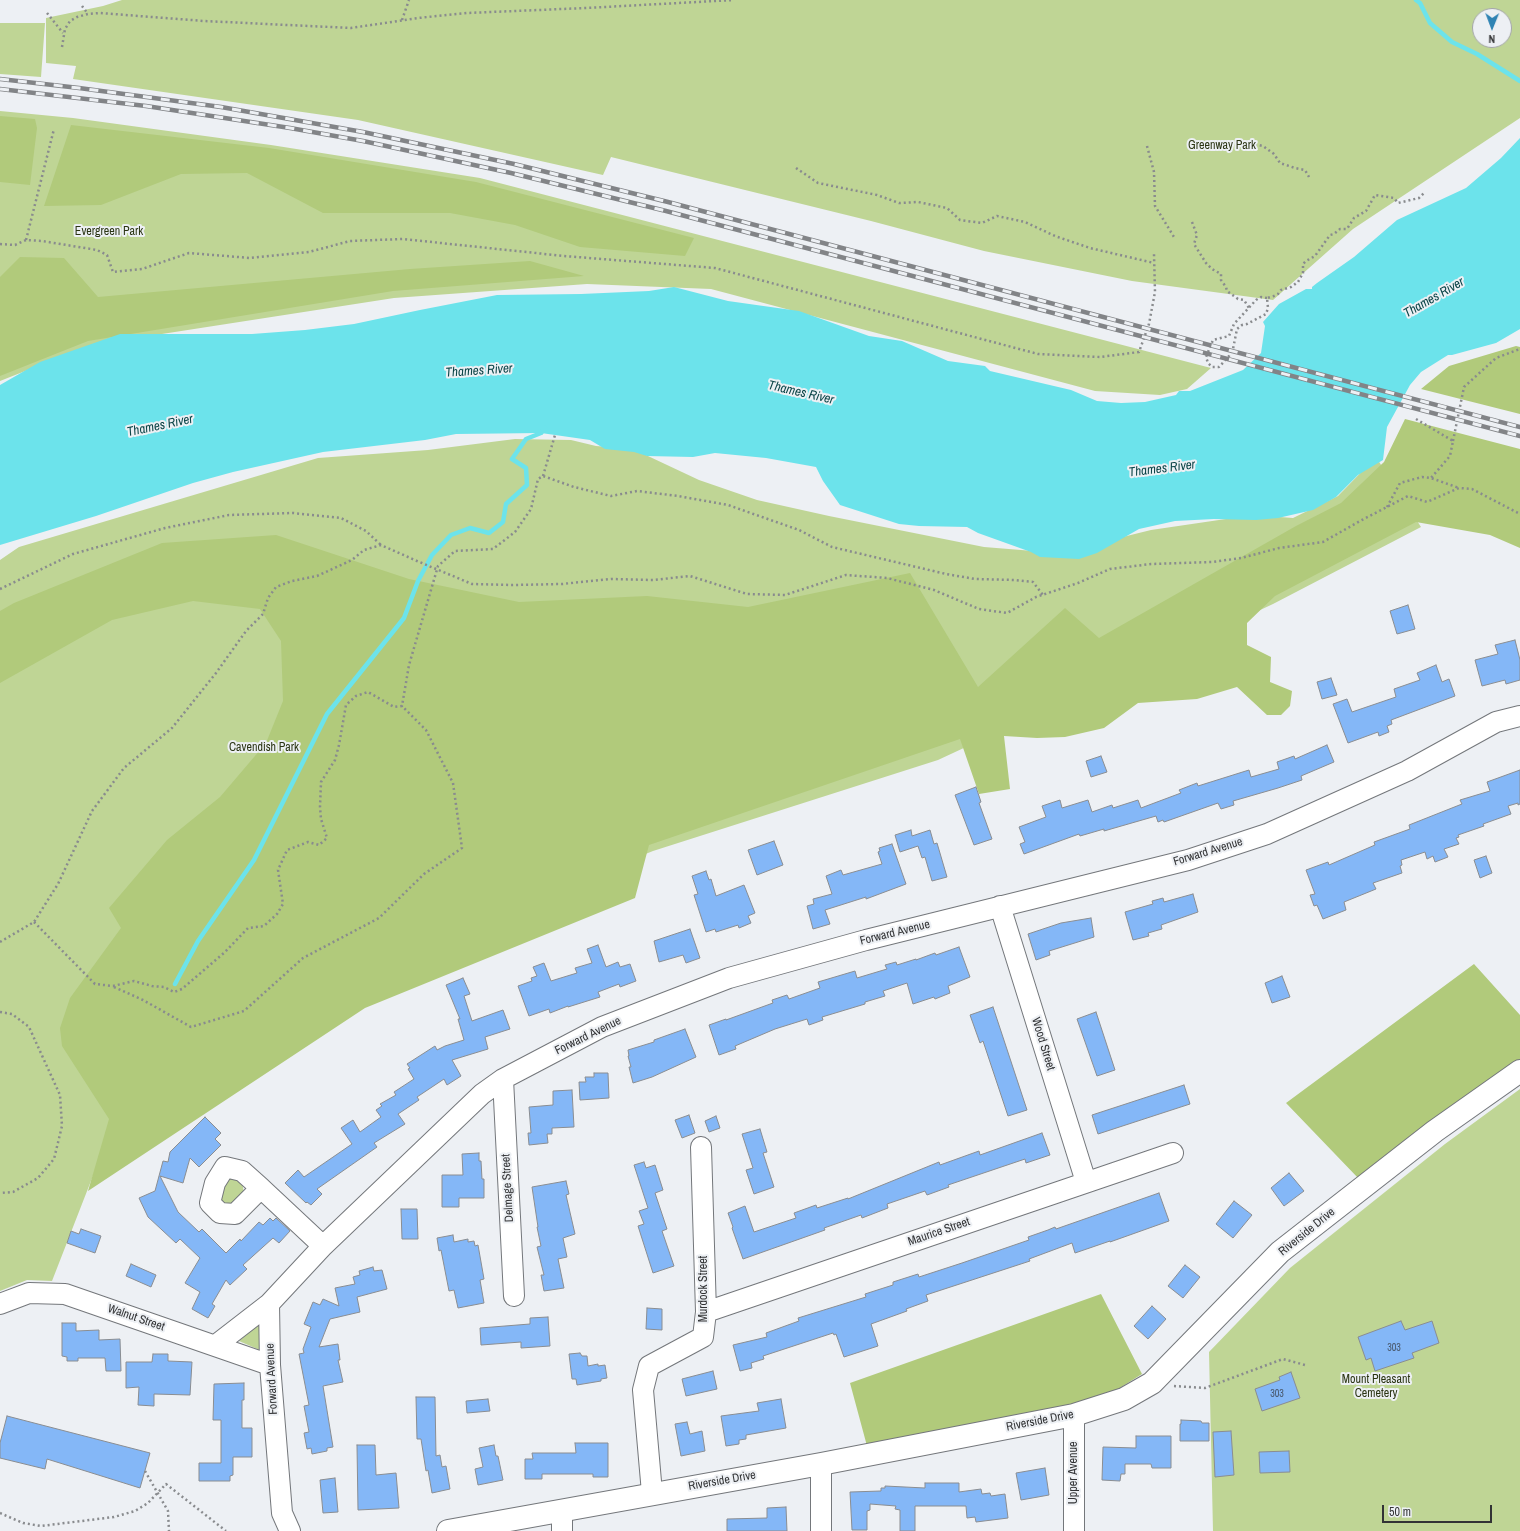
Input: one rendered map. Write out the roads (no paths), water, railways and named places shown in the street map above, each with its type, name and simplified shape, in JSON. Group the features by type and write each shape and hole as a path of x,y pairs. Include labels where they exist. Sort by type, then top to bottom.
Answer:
{"main road":[{"name":"Riverside Drive","path":"448,1531 562,1521 652,1493 821,1464 1074,1415 1124,1399 1152,1383 1280,1252 1435,1131 1520,1071"}],"street":[{"name":"Forward Avenue","path":"290,1531 282,1513 270,1365 269,1304 323,1246 482,1094 503,1079 602,1027 729,978 1000,906 1188,860 1267,834 1407,771 1496,722 1520,716"},
{"name":"Wood Street","path":"1000,906 1086,1182"},
{"name":"Delmage Street","path":"503,1079 514,1296"},
{"name":"Murdock Street","path":"652,1493 643,1390 649,1366 703,1337 706,1312 701,1147"},
{"name":"Maurice Street","path":"706,1312 1173,1153"},
{"path":"261,1188 323,1246"},
{"name":"Walnut Street","path":"0,1304 29,1292 65,1294 270,1365"},
{"path":"216,1346 269,1304"},
{"name":"Upper Avenue","path":"1074,1415 1074,1531"},
{"path":"821,1464 821,1531"}],"water":[{"name":"Thames River","path":"1520,138 1520,329 1496,343 1448,355 1421,372 1410,385 1387,427 1383,460 1358,475 1336,497 1313,510 1278,518 1256,520 1214,519 1175,521 1139,529 1097,553 1079,559 1040,557 1031,552 978,533 967,527 899,524 840,505 823,481 816,467 766,458 715,453 693,457 647,456 634,452 605,449 590,440 541,433 456,434 425,440 323,452 233,472 193,483 96,516 0,545 0,385 40,362 120,334 252,334 305,330 354,324 497,295 581,294 649,291 674,287 728,301 799,311 869,336 902,341 948,361 985,366 990,371 1071,390 1097,401 1121,403 1145,402 1176,395 1179,391 1190,391 1243,370 1261,353 1265,326 1263,322 1279,304 1306,289 1312,289 1312,287 1317,283 1354,257 1397,220 1466,188 1501,158"}],"waterway":[{"path":"1416,0 1420,3 1430,23 1452,42 1477,54 1520,81"},
{"path":"175,984 198,941 254,860 327,714 404,618 418,581 432,555 451,535 470,528 489,533 503,522 506,504 527,485 526,468 512,459 526,439 541,433 545,428"}],"railway":[{"path":"0,79 221,107 363,132 514,164 668,202 1520,427"},
{"path":"0,89 146,106 290,128 363,141 511,173 666,211 1520,436"}],"park label":[{"name":"Greenway Park","path":"1222,146"},
{"name":"Evergreen Park","path":"109,232"},
{"name":"Cavendish Park","path":"264,748"},
{"name":"Mount Pleasant Cemetery","path":"1376,1387"}]}
